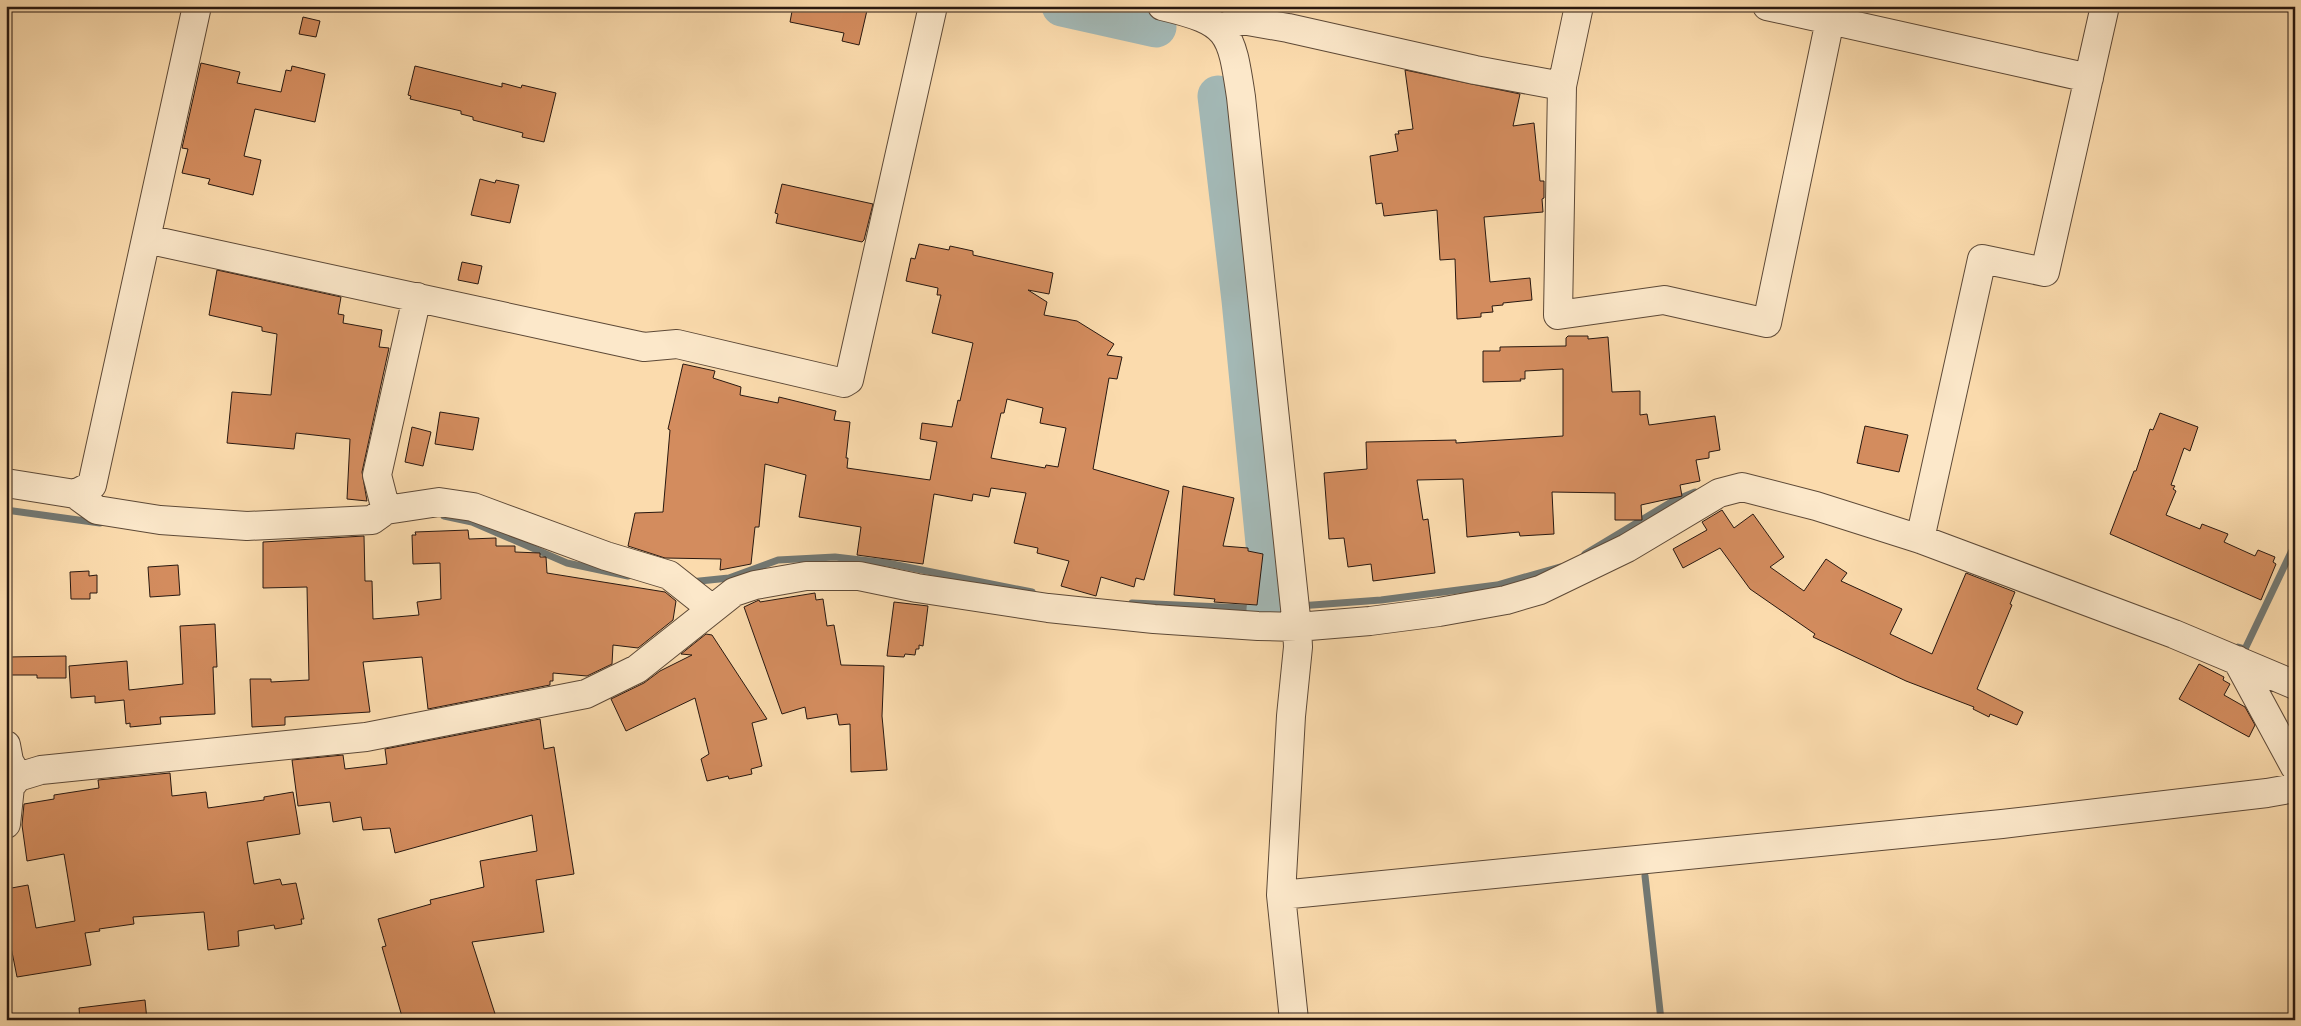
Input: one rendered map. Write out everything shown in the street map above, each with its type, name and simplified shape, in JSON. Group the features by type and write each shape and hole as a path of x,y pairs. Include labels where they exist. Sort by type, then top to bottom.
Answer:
{"street":[{"path":"75,494 92,486 197,6"},
{"path":"146,239 644,347 677,344 844,382 849,380 932,6"},
{"path":"1162,6 1196,14 1221,28 1235,56 1241,97 1298,648 1291,716 1281,895 1294,1020"},
{"path":"1579,6 1562,86 1558,315 1664,300 1767,323 1830,20"},
{"path":"1767,6 2089,78"},
{"path":"1920,538 1982,259 2045,272 2105,6"},
{"path":"1221,28 1242,20 1288,28 1475,70 1562,86"},
{"path":"386,510 377,475 417,297"},
{"path":"6,483 75,494 97,510 160,520 247,526 372,520 386,510 439,502 473,507 606,556 669,575 712,609"},
{"path":"6,824 10,787 18,777 51,769 366,737 586,694 637,669 734,592 755,585 806,576 859,576 917,588 1048,608 1154,619 1296,626 1370,621 1440,612 1506,600 1540,590 1627,548 1719,493 1742,488 1816,506 1920,538 2174,634 2295,685"},
{"path":"2237,660 2295,767"},
{"path":"6,745 9,761 18,777"},
{"path":"1281,895 2002,824 2295,788"}],"building":[{"path":"793,6 868,6 859,45 842,41 844,33 790,22"},
{"path":"303,17 320,21 316,37 299,34"},
{"path":"201,63 240,72 237,83 281,92 286,70 291,71 292,66 325,74 315,122 255,109 244,156 261,160 253,195 208,184 210,179 182,173 188,149 182,148"},
{"path":"415,66 502,87 502,83 521,88 522,85 556,93 544,142 522,137 523,133 473,120 473,117 461,114 461,111 410,99 411,96 408,95"},
{"path":"1405,70 1520,94 1513,126 1534,123 1540,181 1544,181 1543,212 1484,217 1490,282 1530,278 1532,300 1503,303 1503,305 1492,306 1493,312 1481,313 1481,317 1457,319 1455,259 1440,260 1437,210 1384,216 1382,203 1376,204 1370,156 1398,151 1395,134 1399,134 1398,131 1413,129"},
{"path":"480,179 495,183 496,180 519,185 510,223 471,215"},
{"path":"782,184 873,204 864,240 862,242 776,223 778,214 775,213"},
{"path":"919,244 949,250 950,246 973,251 973,255 1053,273 1049,294 1028,290 1047,302 1044,315 1077,321 1114,344 1107,355 1122,357 1117,379 1109,378 1093,469 1169,491 1144,580 1136,578 1134,587 1101,577 1096,596 1061,586 1069,561 1037,553 1038,548 1014,543 1026,493 991,488 989,497 973,494 972,501 934,494 923,564 857,555 861,527 799,517 806,475 765,464 759,527 755,527 751,564 720,570 721,559 665,558 628,546 635,513 663,512 670,430 668,429 683,364 715,371 713,378 741,387 740,395 778,403 779,397 836,411 834,420 850,422 846,458 848,458 847,468 930,480 937,442 920,439 922,423 952,427 973,343 932,333 941,295 937,295 938,288 906,281 911,258 915,259","holes":["1007,399 1043,408 1040,423 1066,428 1058,467 1046,465 1045,468 991,458 1001,413 1004,413"]},
{"path":"462,262 482,266 478,284 458,280"},
{"path":"217,270 341,297 338,314 344,315 343,323 382,330 379,347 389,348 362,472 367,501 347,499 350,439 296,433 294,449 227,443 232,392 271,395 277,334 262,331 262,327 209,315"},
{"path":"1568,336 1588,336 1588,339 1608,337 1612,392 1640,391 1640,415 1647,414 1649,425 1715,416 1720,450 1709,452 1709,458 1696,460 1700,481 1680,485 1682,496 1641,505 1642,520 1615,520 1615,493 1552,492 1554,534 1520,536 1519,532 1467,537 1463,479 1417,480 1423,520 1428,519 1435,573 1373,581 1371,564 1348,567 1344,538 1329,539 1324,473 1367,469 1366,442 1456,440 1456,443 1563,436 1563,369 1525,371 1525,379 1520,379 1521,381 1483,382 1483,351 1500,351 1500,347 1566,346 1566,338"},
{"path":"440,412 479,418 473,450 435,444"},
{"path":"2160,413 2198,427 2190,451 2184,448 2171,485 2175,486 2173,489 2176,491 2166,515 2200,529 2202,524 2228,534 2224,542 2255,556 2258,550 2275,557 2273,562 2276,564 2261,600 2110,534 2134,471 2136,471 2150,429 2153,430"},
{"path":"1865,426 1908,435 1899,472 1857,463"},
{"path":"412,427 431,432 423,466 405,462"},
{"path":"1183,486 1234,498 1223,546 1248,548 1248,551 1263,554 1257,605 1214,602 1215,599 1174,595"},
{"path":"1722,510 1734,528 1753,514 1784,557 1770,567 1804,591 1826,559 1847,573 1841,581 1902,609 1890,634 1932,654 1966,573 2015,592 2010,604 2012,605 1977,689 2023,712 2017,725 1990,714 1989,717 1973,709 1974,707 1906,681 1813,637 1815,634 1750,589 1720,548 1683,568 1673,549 1707,530 1702,522"},
{"path":"468,530 469,539 496,538 496,546 515,546 515,552 540,553 540,557 546,557 547,573 665,592 676,601 673,620 638,648 613,645 612,664 587,676 553,673 553,681 550,681 550,685 428,709 422,657 363,662 370,712 285,717 285,725 252,727 250,679 271,679 271,682 309,680 307,587 263,588 263,542 364,536 365,581 372,581 373,619 419,615 417,602 441,599 440,563 413,564 412,535 416,535 415,532"},
{"path":"178,565 180,595 150,597 148,567"},
{"path":"89,571 89,576 97,575 97,593 90,593 90,599 71,599 70,572"},
{"path":"815,593 816,600 823,599 827,626 834,625 841,665 884,666 882,716 887,770 851,772 850,724 839,725 837,714 807,719 805,707 782,714 744,607 759,600 760,602"},
{"path":"894,602 928,606 923,646 919,645 915,655 905,654 904,657 887,656"},
{"path":"215,624 217,667 213,667 215,714 160,717 161,724 130,727 130,723 126,724 124,700 95,703 95,696 71,698 69,666 127,661 129,690 183,684 180,626"},
{"path":"706,634 712,635 767,719 752,723 762,766 751,769 752,774 729,779 728,776 707,781 701,759 709,754 695,698 626,731 611,699 644,683 660,671 692,655 681,654"},
{"path":"66,656 66,678 8,675 8,657"},
{"path":"2199,664 2224,677 2223,680 2230,684 2224,695 2245,707 2255,725 2249,737 2179,699"},
{"path":"540,719 544,749 554,747 574,874 536,880 544,932 472,942 497,1020 439,1020 438,1015 421,1020 403,1020 382,947 386,946 378,919 431,904 430,900 484,887 480,861 537,851 532,815 395,853 390,828 363,830 361,817 333,822 330,802 298,806 292,760 343,755 345,769 387,764 385,749"},
{"path":"170,773 172,796 206,792 208,808 264,800 264,797 293,792 300,834 247,842 254,884 280,879 282,885 296,883 304,919 301,919 302,924 275,929 274,925 238,931 239,946 208,950 204,912 133,917 134,924 85,933 91,965 17,977 6,922 6,889 28,885 36,928 75,921 64,854 27,861 22,825 24,804 54,799 54,795 99,788 98,780"},
{"path":"145,1000 147,1020 80,1020 79,1008"}],"waterway":[{"path":"1062,6 1156,27"},
{"path":"1218,96 1242,300 1271,594 1267,609"},
{"path":"1585,554 1673,501 1695,492"},
{"path":"6,510 100,523"},
{"path":"444,516 472,522 567,563 628,576"},
{"path":"2238,647 2245,649 2295,544"},
{"path":"690,582 729,578 778,560 835,557 887,563 1032,592"},
{"path":"1299,606 1381,600 1497,585 1560,567"},
{"path":"1132,603 1267,609 1289,607"},
{"path":"1645,876 1661,1020"}]}
